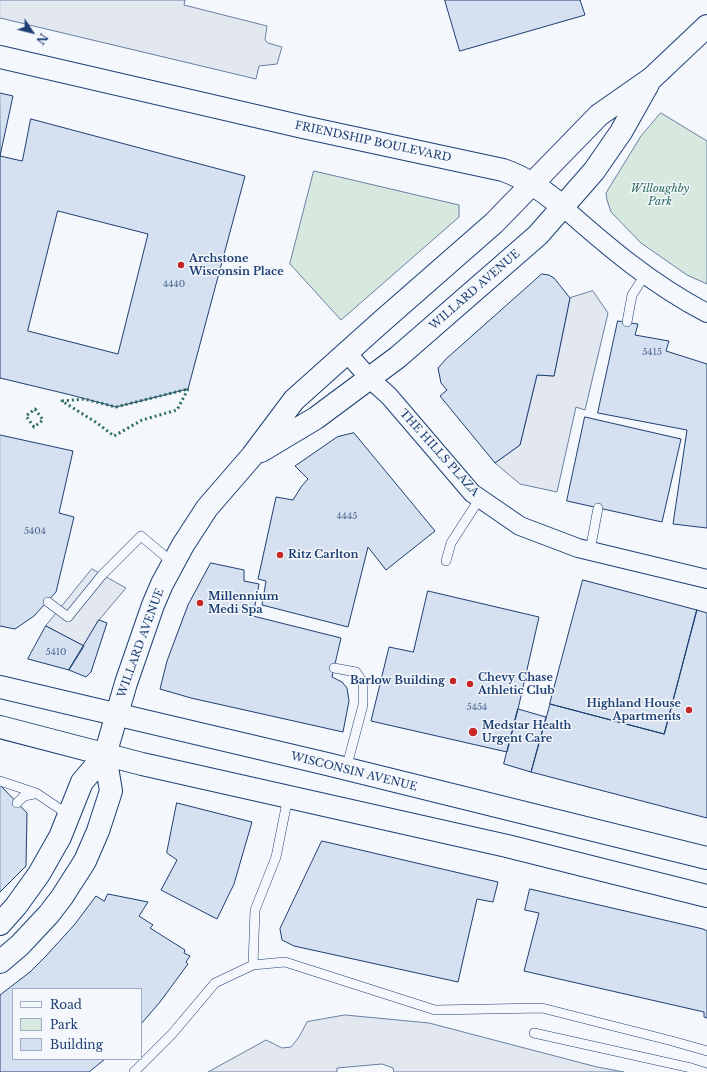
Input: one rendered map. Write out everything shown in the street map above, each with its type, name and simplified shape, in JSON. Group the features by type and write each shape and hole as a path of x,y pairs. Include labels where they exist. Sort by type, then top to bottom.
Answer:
{"street":[{"name":"WILLARD AVENUE","path":"104,755 126,683 162,584 194,527 207,508 252,456 294,400 494,223 599,115 652,78 707,26"},
{"name":"FRIENDSHIP BOULEVARD","path":"0,57 303,127 503,170 533,183 563,207 616,254 644,275 707,313"},
{"name":"WILLARD AVENUE","path":"252,456 316,418 370,379 406,350 538,235 594,171 620,132 652,78"},
{"name":"THE HILLS PLAZA","path":"347,353 370,379 389,396 472,493 520,526 578,548 707,579"},
{"name":"WISCONSIN AVENUE","path":"0,687 346,769 707,858"},
{"path":"0,727 104,755 507,846 707,896"},
{"path":"0,924 16,906 51,855 82,782 104,755"},
{"path":"0,962 30,935 49,914 62,897 85,861 98,832 111,791 104,755"},
{"path":"69,815 85,861"}],"lane":[{"path":"627,322 632,295 644,275"},
{"path":"446,561 450,543 480,498"},
{"path":"590,551 598,508"},
{"path":"48,602 68,617 102,574 141,536 174,563"},
{"path":"334,668 356,672 363,682 364,704 346,769"},
{"path":"0,781 36,794 69,815"},
{"path":"17,803 24,796 36,794"},
{"path":"253,965 255,910 276,857 288,797"},
{"path":"134,1072 172,1034 215,983 253,965 285,962 435,1010 542,1008 707,1051"},
{"path":"534,1033 704,1072"}],"green space":[{"name":"Willoughby Park","path":"661,113 707,141 707,284 687,275 641,243 611,212 607,200 606,193 641,136"},
{"path":"314,171 459,205 459,217 341,320 290,264"}],"shaded area":[{"path":"0,0 185,0 184,5 267,26 265,40 268,43 282,47 277,64 259,66 256,79 0,18"},
{"path":"593,291 608,313 585,410 576,407 557,492 520,484 495,463 520,445 537,375 554,376 570,298"},
{"path":"92,569 126,588 99,620 84,646 46,626"},
{"path":"345,1015 429,1023 597,1067 624,1072 394,1072 393,1068 382,1064 337,1068 337,1072 208,1072 266,1040 282,1048 291,1047 299,1037 307,1022"}],"building":[{"path":"445,0 580,0 585,15 460,51"},
{"path":"0,93 13,96 0,156"},
{"name":"Archstone Wisconsin Place","path":"31,119 245,176 188,389 116,407 0,378 0,156 22,161","holes":["58,211 148,234 118,354 28,331"]},
{"path":"542,274 549,275 554,278 570,298 554,376 537,375 520,445 495,463 440,396 447,390 441,383 438,368 446,359"},
{"path":"618,321 638,324 635,335 669,341 666,351 707,364 707,528 673,524 687,430 598,413"},
{"path":"585,417 681,439 662,522 567,501"},
{"path":"354,433 435,531 386,570 368,547 348,627 262,605 266,581 258,579 276,497 293,500 308,479 295,466 337,437"},
{"path":"0,435 73,451 59,513 74,517 56,592 34,616 15,629 0,626"},
{"path":"211,563 244,570 244,581 259,584 253,616 341,638 332,677 342,682 347,688 349,701 343,732 191,698 160,689 167,661 188,605"},
{"path":"583,580 697,610 664,734 550,704"},
{"name":"Barlow Building","path":"428,591 539,617 507,752 371,721 389,647 413,652"},
{"name":"Highland House Apartments","path":"697,610 707,613 707,818 531,772 550,704 664,734"},
{"path":"99,620 107,623 91,672 86,677 69,670"},
{"path":"46,626 84,646 69,670 28,659"},
{"path":"518,709 546,717 531,772 504,764"},
{"path":"0,785 27,813 26,866 0,892"},
{"path":"177,803 252,822 234,884 217,919 161,890 177,860 167,853"},
{"path":"322,841 498,882 493,902 477,899 458,982 294,946 282,940 280,929"},
{"path":"530,889 707,931 707,1018 704,1017 704,1012 524,971 539,913 525,910"},
{"path":"108,894 148,902 139,916 153,925 150,928 185,950 184,953 190,956 186,962 188,964 160,1002 142,1023 142,988 12,988 12,1060 104,1060 89,1072 0,1072 0,995 30,972 46,956 75,924 96,896 104,901"}],"hedge":[{"path":"188,389 177,410 142,420 114,436 97,423 62,401 84,399 116,407 188,389"},
{"path":"35,409 43,420 34,427 26,416 35,409"}],"place":[{"name":"Archstone Wisconsin Place","path":"181,265"},
{"name":"Ritz Carlton","path":"280,555"},
{"name":"Millennium Medi Spa","path":"200,603"},
{"name":"Barlow Building","path":"453,681"},
{"name":"Chevy Chase Athletic Club","path":"470,684"},
{"name":"Highland House Apartments","path":"689,710"},
{"name":"Medstar Health Urgent Care","path":"473,732"}]}
